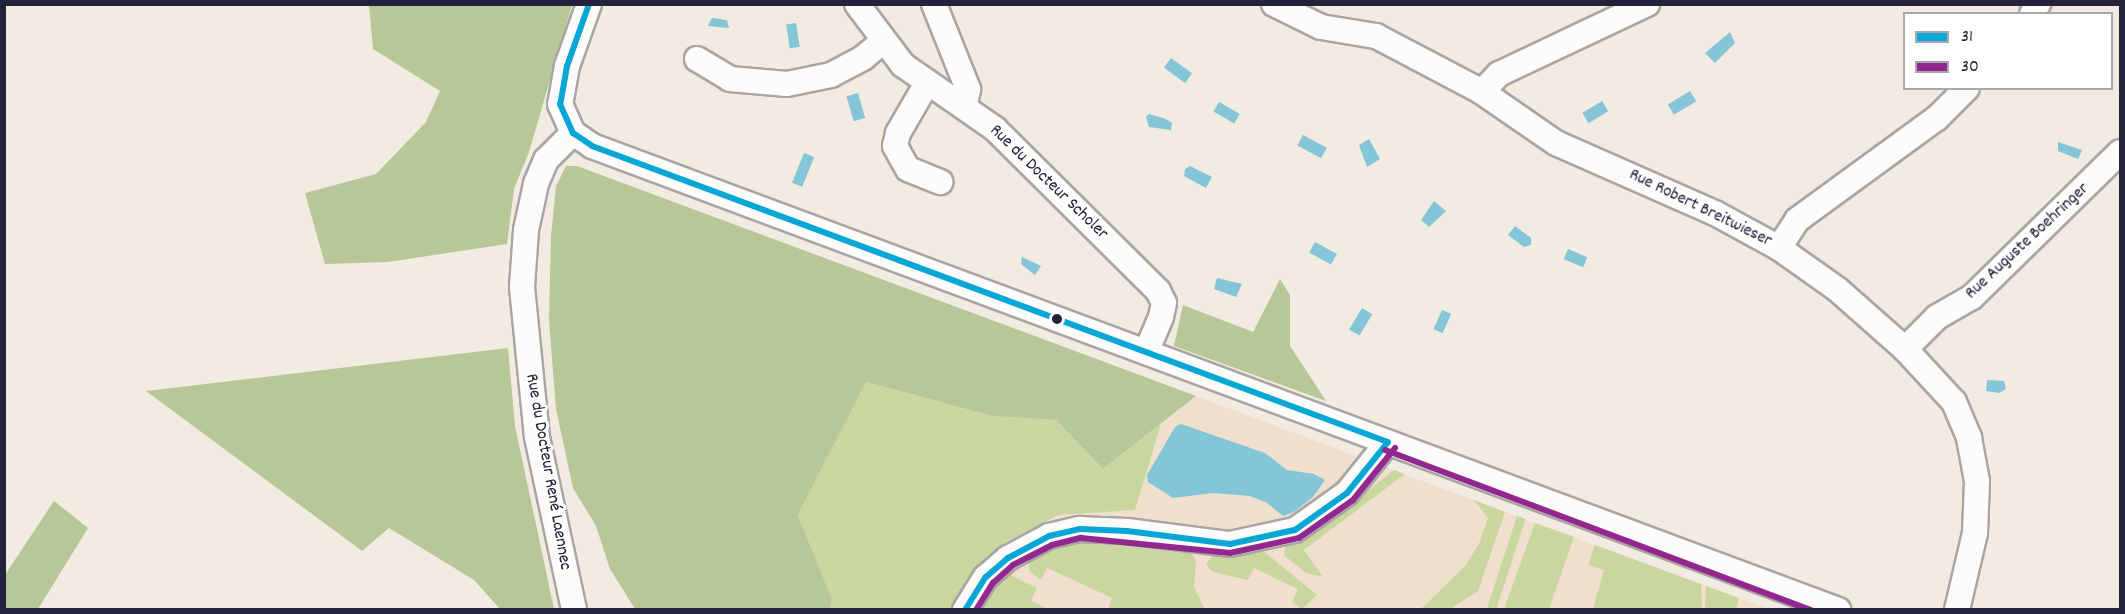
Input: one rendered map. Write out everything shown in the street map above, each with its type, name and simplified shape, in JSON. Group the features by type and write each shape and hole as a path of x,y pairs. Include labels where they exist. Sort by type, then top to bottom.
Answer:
{"street":[{"path":"589,4 567,66 560,104 573,133 592,146 1838,609"},
{"name":"Rue du Docteur Scholer","path":"857,4 882,42 927,83 965,105 995,129 1158,291 1164,303 1161,317 1146,352"},
{"path":"934,4 968,89 965,105"},
{"name":"Rue Robert Breitwieser","path":"1274,4 1321,27 1376,36 1482,92 1556,143 1715,213 1779,248 1837,290 1905,349 1954,402 1969,438 1977,481 1975,532 1957,609"},
{"path":"1482,92 1499,74 1647,4"},
{"path":"697,59 730,79 787,84 831,75 882,42"},
{"path":"927,83 898,133 895,146 908,169 940,182"},
{"path":"1779,248 1803,215 1911,138 1965,90"},
{"name":"Rue du Docteur René Laennec","path":"573,133 546,160 536,184 526,230 522,287 537,437 574,609"},
{"name":"Rue Auguste Boehringer","path":"1905,349 1937,317 1978,291 2121,152"},
{"path":"965,609 986,577 1008,558 1049,536 1080,529 1127,531 1230,544 1295,530 1347,493 1388,442"}],"shaded area":[{"path":"1196,396 1769,609 830,609 1161,424"}],"green space":[{"path":"369,5 572,5 529,152 514,189 507,244 388,262 325,264 305,193 376,174 426,122 440,91 373,49"},
{"path":"566,166 577,166 1196,396 1103,469 1056,420 992,416 866,382 798,515 832,599 830,609 635,609 610,569 596,526 573,488 556,409 549,321 551,236 556,186"},
{"path":"1280,279 1290,295 1290,346 1326,401 1174,346 1183,305 1253,332"},
{"path":"508,348 515,426 554,609 500,609 474,580 389,528 362,551 146,391"},
{"path":"866,382 992,416 1056,420 1103,469 1161,424 1135,510 1058,515 1004,543 967,580 952,609 830,609 832,599 798,515"},
{"path":"1394,470 1405,474 1304,550 1323,577 1306,573 1284,555 1286,543 1336,516"},
{"path":"1474,500 1505,512 1478,591 1450,609 1421,609 1465,566 1479,544 1488,518"},
{"path":"54,501 88,528 38,609 5,609 5,575"},
{"path":"1517,516 1526,519 1496,610 1486,610"},
{"path":"1535,523 1574,537 1549,609 1504,609"},
{"path":"1097,539 1191,552 1196,561 1194,587 1204,608 1108,609 1112,598 1047,568 1041,580 1029,571 1029,559 1051,545"},
{"path":"1595,545 1701,584 1702,609 1593,609 1604,570 1588,565"},
{"path":"1262,550 1317,595 1302,609 1292,602 1298,589 1254,568 1248,580 1213,572 1206,565 1213,554"},
{"path":"1008,574 1037,588 1031,601 1049,609 975,610 986,591"},
{"path":"1706,586 1739,598 1736,609 1705,609"}],"water":[{"path":"712,18 727,20 729,28 708,26"},
{"path":"796,23 800,47 790,48 786,25"},
{"path":"1730,32 1735,43 1715,63 1705,53"},
{"path":"1171,58 1192,73 1185,83 1164,68"},
{"path":"1690,91 1696,101 1674,115 1668,104"},
{"path":"858,93 865,118 854,121 846,96"},
{"path":"1602,101 1608,111 1588,123 1582,113"},
{"path":"1219,102 1240,114 1234,124 1214,112"},
{"path":"1149,114 1172,123 1171,130 1149,127 1146,117"},
{"path":"1303,135 1327,148 1321,158 1297,146"},
{"path":"1369,139 1380,159 1367,167 1359,145"},
{"path":"2058,142 2082,150 2078,159 2058,151"},
{"path":"804,153 814,157 802,187 792,183"},
{"path":"1190,166 1212,177 1206,188 1184,176 1185,169"},
{"path":"1434,201 1446,211 1429,227 1421,220"},
{"path":"1515,226 1531,238 1531,245 1524,247 1508,235"},
{"path":"1315,242 1337,254 1331,265 1309,252"},
{"path":"1568,249 1587,257 1583,267 1564,259"},
{"path":"1022,257 1041,266 1035,275 1021,264"},
{"path":"1217,278 1242,284 1236,297 1214,289"},
{"path":"1362,308 1372,314 1359,336 1349,329"},
{"path":"1442,310 1451,314 1443,333 1433,329"},
{"path":"1987,380 2004,381 2006,389 1999,393 1986,391"},
{"path":"1181,424 1265,453 1287,470 1314,474 1325,480 1313,497 1294,512 1283,516 1267,503 1250,496 1213,493 1173,498 1148,482 1147,475 1175,427"}],"transit line":[{"name":"31","path":"589,4 567,66 560,104 573,133 592,146 1388,442"},
{"name":"31","path":"965,610 986,577 1008,558 1049,536 1080,529 1127,531 1230,544 1295,530 1347,493 1388,442"},
{"name":"30","path":"976,610 993,583 1013,565 1052,545 1081,538 1230,553 1299,538 1353,500 1395,448"},
{"name":"30","path":"1385,450 1811,610"}]}
